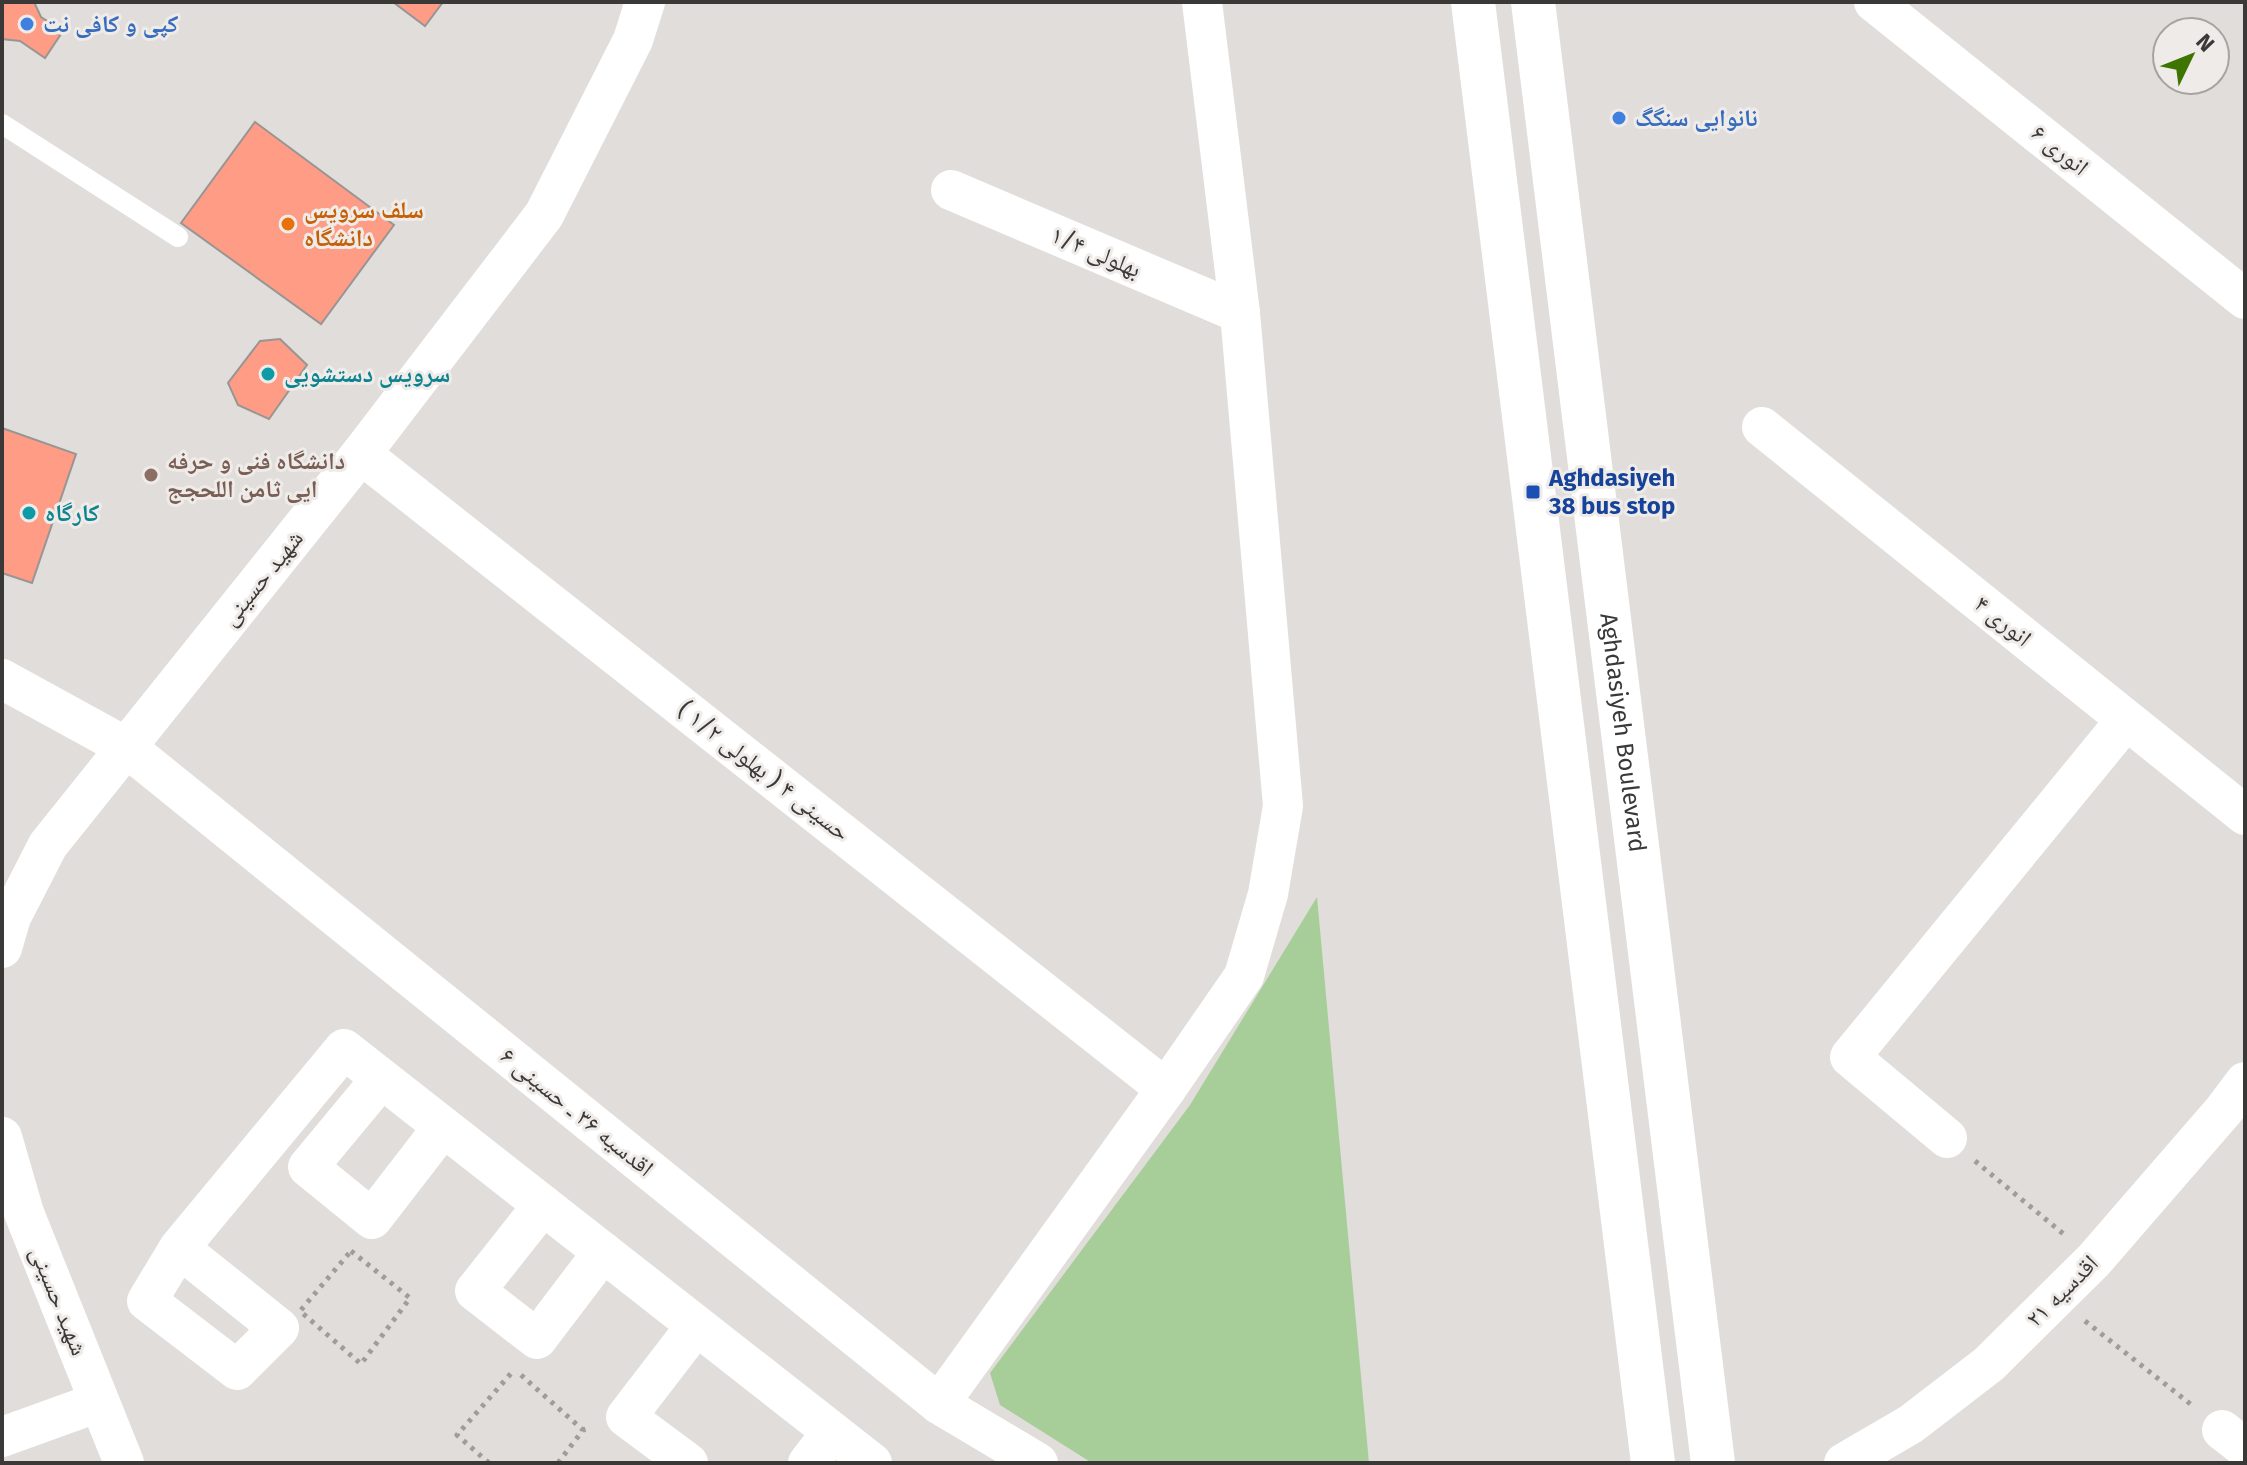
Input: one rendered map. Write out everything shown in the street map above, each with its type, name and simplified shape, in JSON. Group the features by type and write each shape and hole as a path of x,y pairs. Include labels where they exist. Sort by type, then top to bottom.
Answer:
{"main road":[{"path":"1473,2 1653,1463"},
{"name":"Aghdasiyeh Boulevard","path":"1533,2 1713,1463"}],"street":[{"name":"شهید حسینی","path":"2,948 11,917 48,845 361,454 544,215 633,40 645,2"},
{"path":"939,1404 1244,976 1268,894 1283,806 1240,313 1202,2"},
{"name":"انوری ۶","path":"1874,2 2245,299"},
{"name":"بهلولی ۱/۴","path":"951,190 1240,313"},
{"name":"انوری ۴","path":"1762,427 2245,815"},
{"name":"حسینی ۴ ( بهلولی ۱/۲ )","path":"361,454 1166,1089"},
{"name":"اقدسیه ۳۶ ـ حسینی ۶","path":"2,679 126,747 939,1404 1038,1463"},
{"path":"1947,1138 1850,1057 2126,720"},
{"path":"179,1248 344,1049 872,1463"},
{"path":"381,1079 308,1167 372,1219 443,1127"},
{"name":"اقدسیه ۲۱","path":"1844,1463 1911,1424 1989,1364 2094,1260 2238,1107"},
{"name":"شهید حسینی","path":"2,1137 24,1213 124,1463"},
{"path":"543,1205 475,1291 537,1339 603,1252"},
{"path":"688,1463 626,1417 696,1326"},
{"path":"2,1437 99,1402"},
{"path":"808,1463 832,1432"}],"lane":[{"path":"2,124 178,237"}],"path":[{"path":"1947,1138 2094,1260"},
{"path":"351,1251 410,1298 361,1364 300,1311 351,1251"},
{"path":"2056,1298 2234,1439"},
{"path":"489,1463 457,1435 515,1369 583,1430 558,1463"}],"green space":[{"path":"1317,897 1369,1463 1092,1463 1000,1405 990,1373 1190,1105"}],"building":[{"name":"کپی و کافی نت","path":"2,2 34,2 41,17 63,31 45,58 20,41 2,39"},
{"path":"393,2 443,2 425,26"},
{"name":"سلف سرویس دانشگاه","path":"255,122 394,225 321,324 181,223"},
{"name":"سرویس دستشویی","path":"280,339 307,365 269,419 238,405 228,383 260,341"},
{"name":"کارگاه","path":"2,428 76,454 32,583 2,573"}],"place":[{"name":"کپی و کافی نت","path":"27,24"},
{"name":"نانوایی سنگگ","path":"1619,118"},
{"name":"سلف سرویس دانشگاه","path":"288,224"},
{"name":"سرویس دستشویی","path":"268,374"},
{"name":"دانشگاه فنی و حرفه ایی ثامن اللحجج","path":"151,475"},
{"name":"Aghdasiyeh 38 bus stop","path":"1533,492"},
{"name":"کارگاه","path":"29,513"}]}
